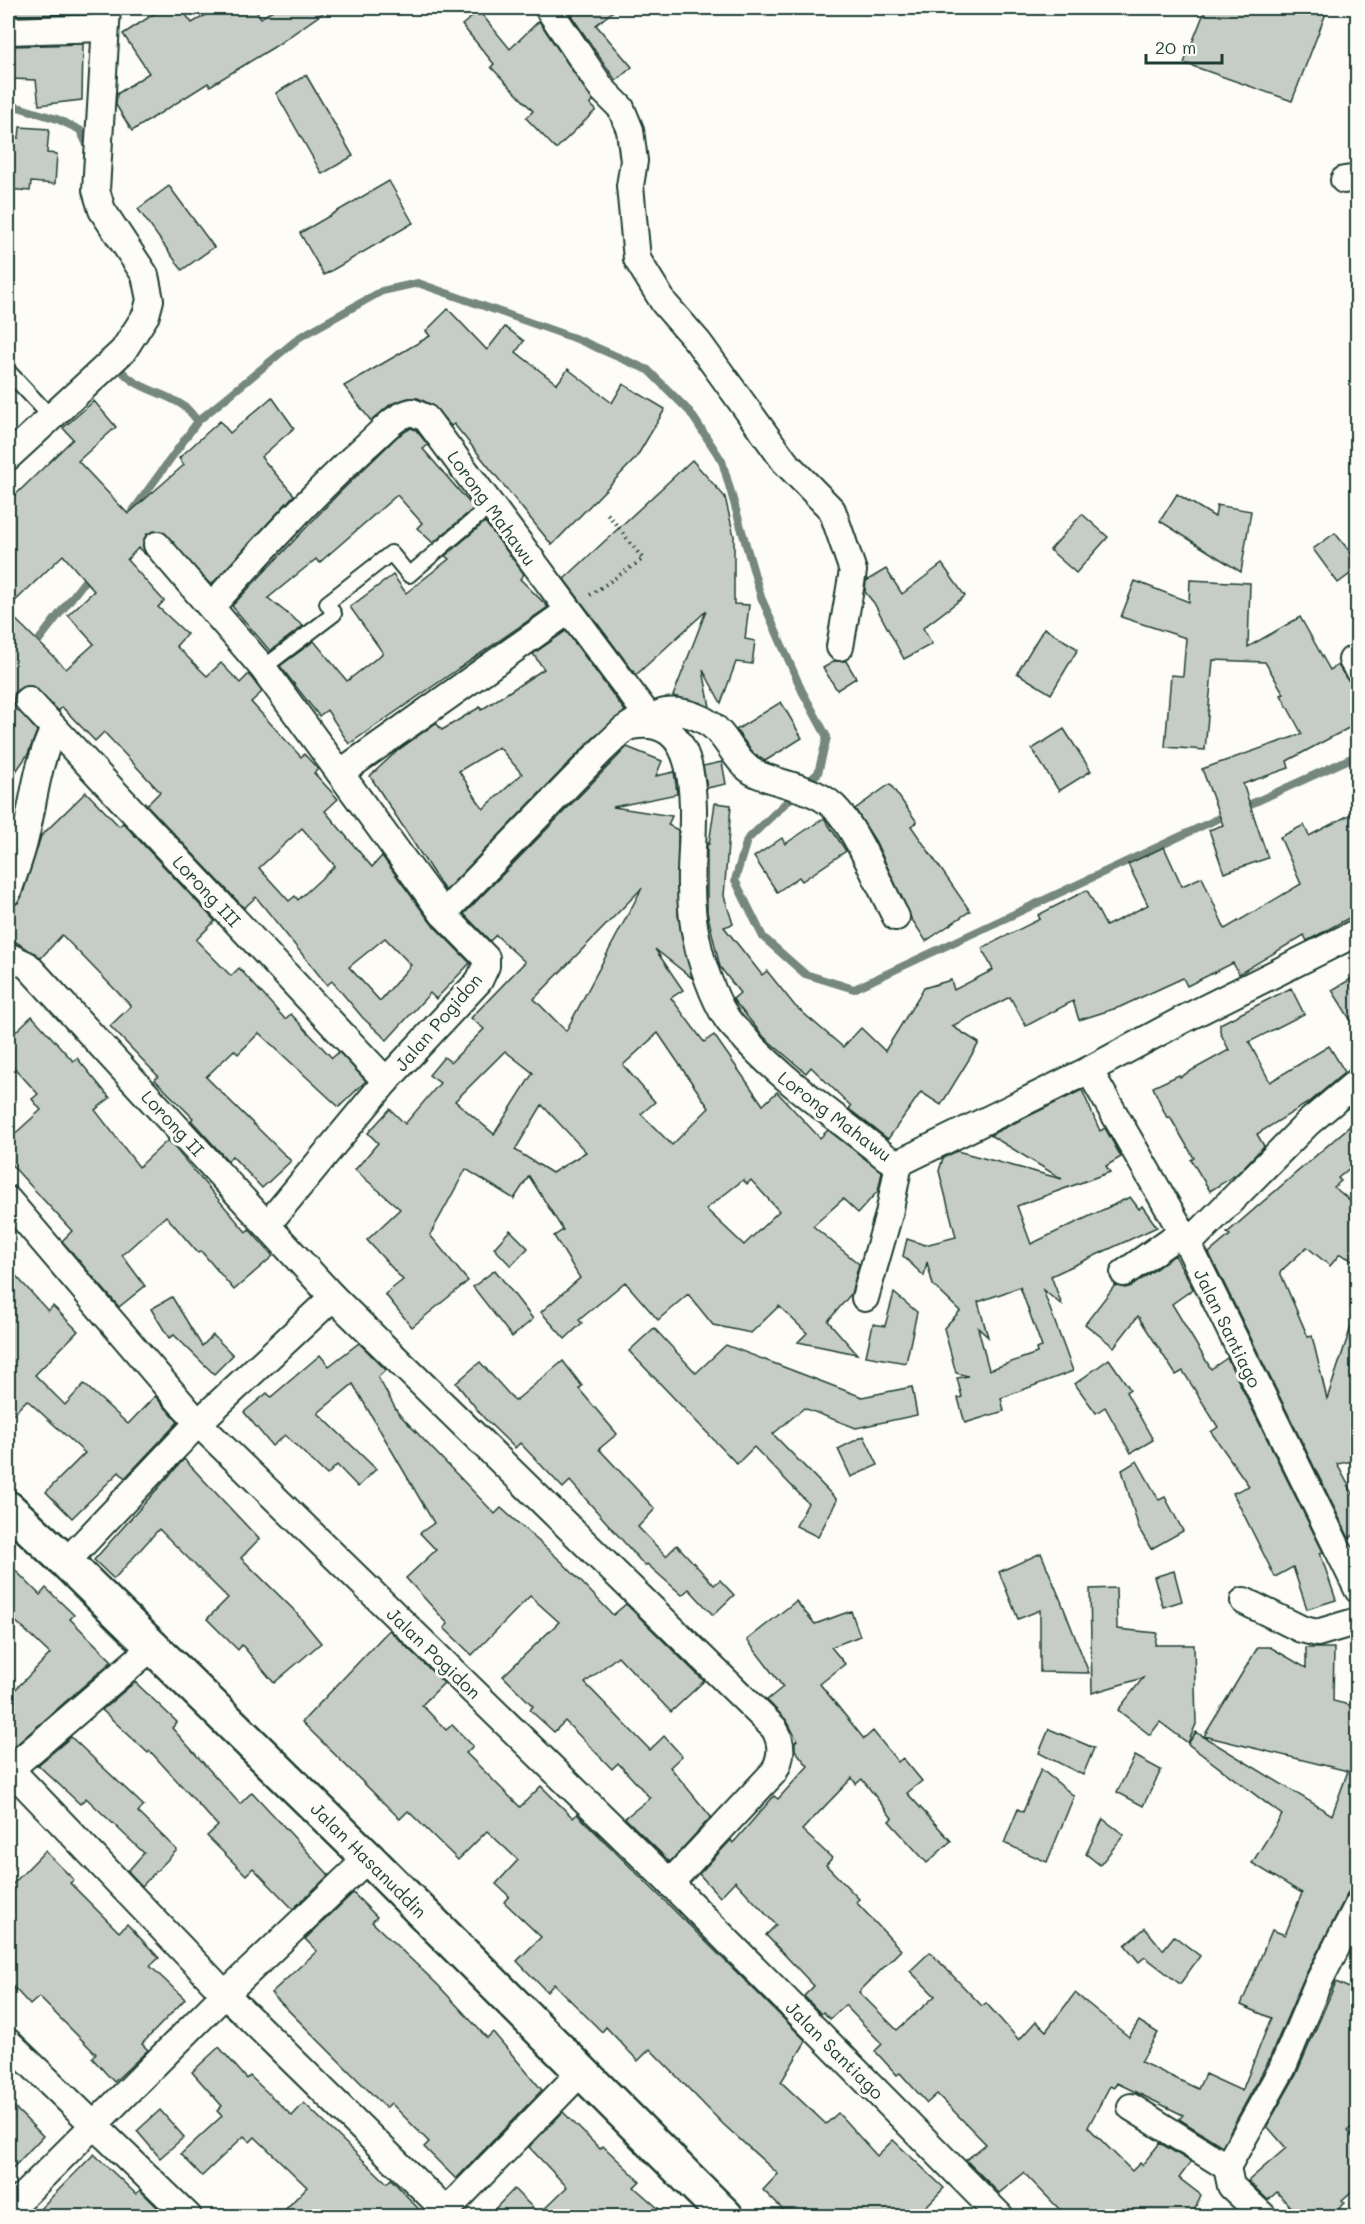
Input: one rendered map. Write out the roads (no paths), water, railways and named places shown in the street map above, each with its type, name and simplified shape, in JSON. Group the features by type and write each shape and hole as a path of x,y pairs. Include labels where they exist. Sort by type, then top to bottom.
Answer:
{"highway":[{"name":"Jalan Hasanuddin","path":"8,1508 368,1858 726,2217"}],"street":[{"path":"548,8 602,89 621,108 630,130 633,161 630,186 637,259 664,303 698,342 784,462 832,510 853,571 840,647"},
{"path":"8,31 106,18 96,190 102,210 146,275 150,300 146,315 123,351 8,457"},
{"name":"Lorong Mahawu","path":"212,606 276,535 338,472 406,413 416,413 426,418 645,712 640,725 658,726 679,740 685,753 694,804 691,886 697,941 726,1017 776,1072 887,1158 899,1163 1089,1070 1193,1014 1358,932"},
{"path":"157,545 212,606 263,668 443,914 602,750 656,715 668,712 702,720 716,729 752,771 801,789 831,804 840,813 896,917"},
{"path":"340,772 568,611"},
{"name":"Lorong III","path":"28,700 386,1081"},
{"path":"8,892 24,844 35,783 45,748 54,729"},
{"name":"Jalan Pogidon","path":"267,1225 386,1081 478,981 486,966 486,958 443,914"},
{"name":"Lorong II","path":"8,956 27,966 333,1297 774,1728 779,1737 781,1760 774,1772 670,1883"},
{"name":"Jalan Santiago","path":"1089,1070 1185,1238 1358,1590"},
{"path":"1124,1273 1185,1238 1308,1123 1358,1081"},
{"path":"865,1298 889,1214 899,1163"},
{"name":"Jalan Pogidon","path":"8,1200 198,1422 670,1883"},
{"path":"66,1562 198,1422 333,1297"},
{"path":"1244,1601 1301,1629 1317,1633 1358,1621"},
{"path":"152,1648 8,1769 225,1994 446,2215 580,2073"},
{"path":"8,2211 225,1994 368,1858"},
{"name":"Jalan Santiago","path":"670,1883 1000,2217"},
{"path":"1263,2217 1231,2186 1227,2167 1282,2069 1317,1985 1358,1905"},
{"path":"8,2042 188,2217"},
{"path":"1131,2107 1227,2167"}],"lane":[{"path":"8,371 51,417"},
{"path":"263,668 334,614 327,603 391,553 409,575 490,506"}],"waterway":[{"path":"8,104 57,119 80,130 90,151"},
{"path":"129,516 198,421 300,337 382,291 418,283 577,339 648,370 690,412 722,461 761,597 802,691 827,737 818,773 805,785"},
{"path":"116,362 122,371 138,384 176,401 198,421"},
{"path":"32,649 91,573"},
{"path":"1242,808 1358,755"},
{"path":"796,793 747,840 735,880 763,937 805,974 854,989 1228,814"}]}
